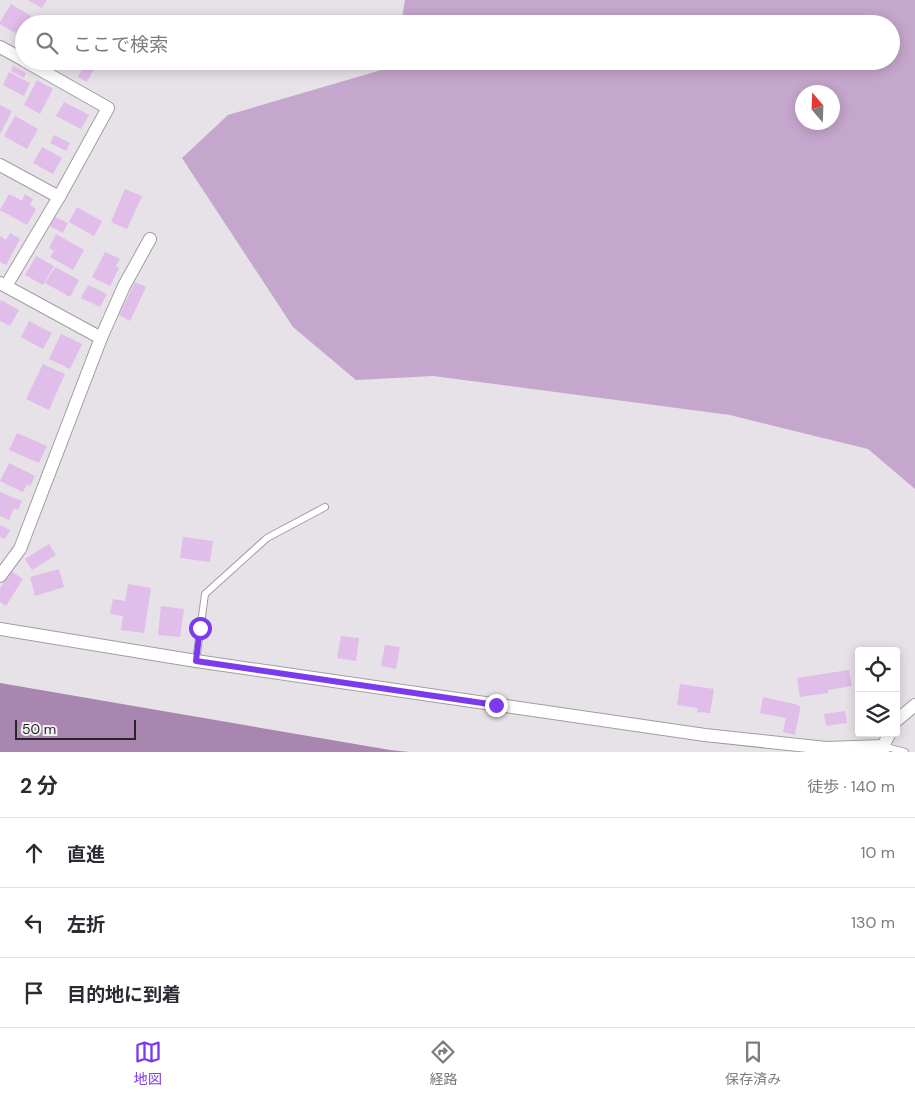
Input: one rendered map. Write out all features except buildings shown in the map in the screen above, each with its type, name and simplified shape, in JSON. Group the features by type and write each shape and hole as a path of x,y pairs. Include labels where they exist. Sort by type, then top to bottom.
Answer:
{"street":[{"path":"0,47 15,56"},
{"path":"40,70 108,108 59,197 3,285 101,338"},
{"path":"0,165 59,197"},
{"path":"0,576 20,549 101,338 124,286 150,239"},
{"path":"0,629 196,661 705,735 826,748 883,749 888,737"},
{"path":"900,718 915,705"}],"lane":[{"path":"196,661 205,594 266,538 325,507"},
{"path":"883,749 905,752"}],"shaded area":[{"path":"405,0 915,0 915,489 868,449 730,415 433,376 356,380 293,327 182,158 228,115 381,70 900,70 900,15 402,15"},
{"path":"0,683 390,750 409,752 0,752"}],"route":[{"path":"200,628 196,661 496,705"}]}
